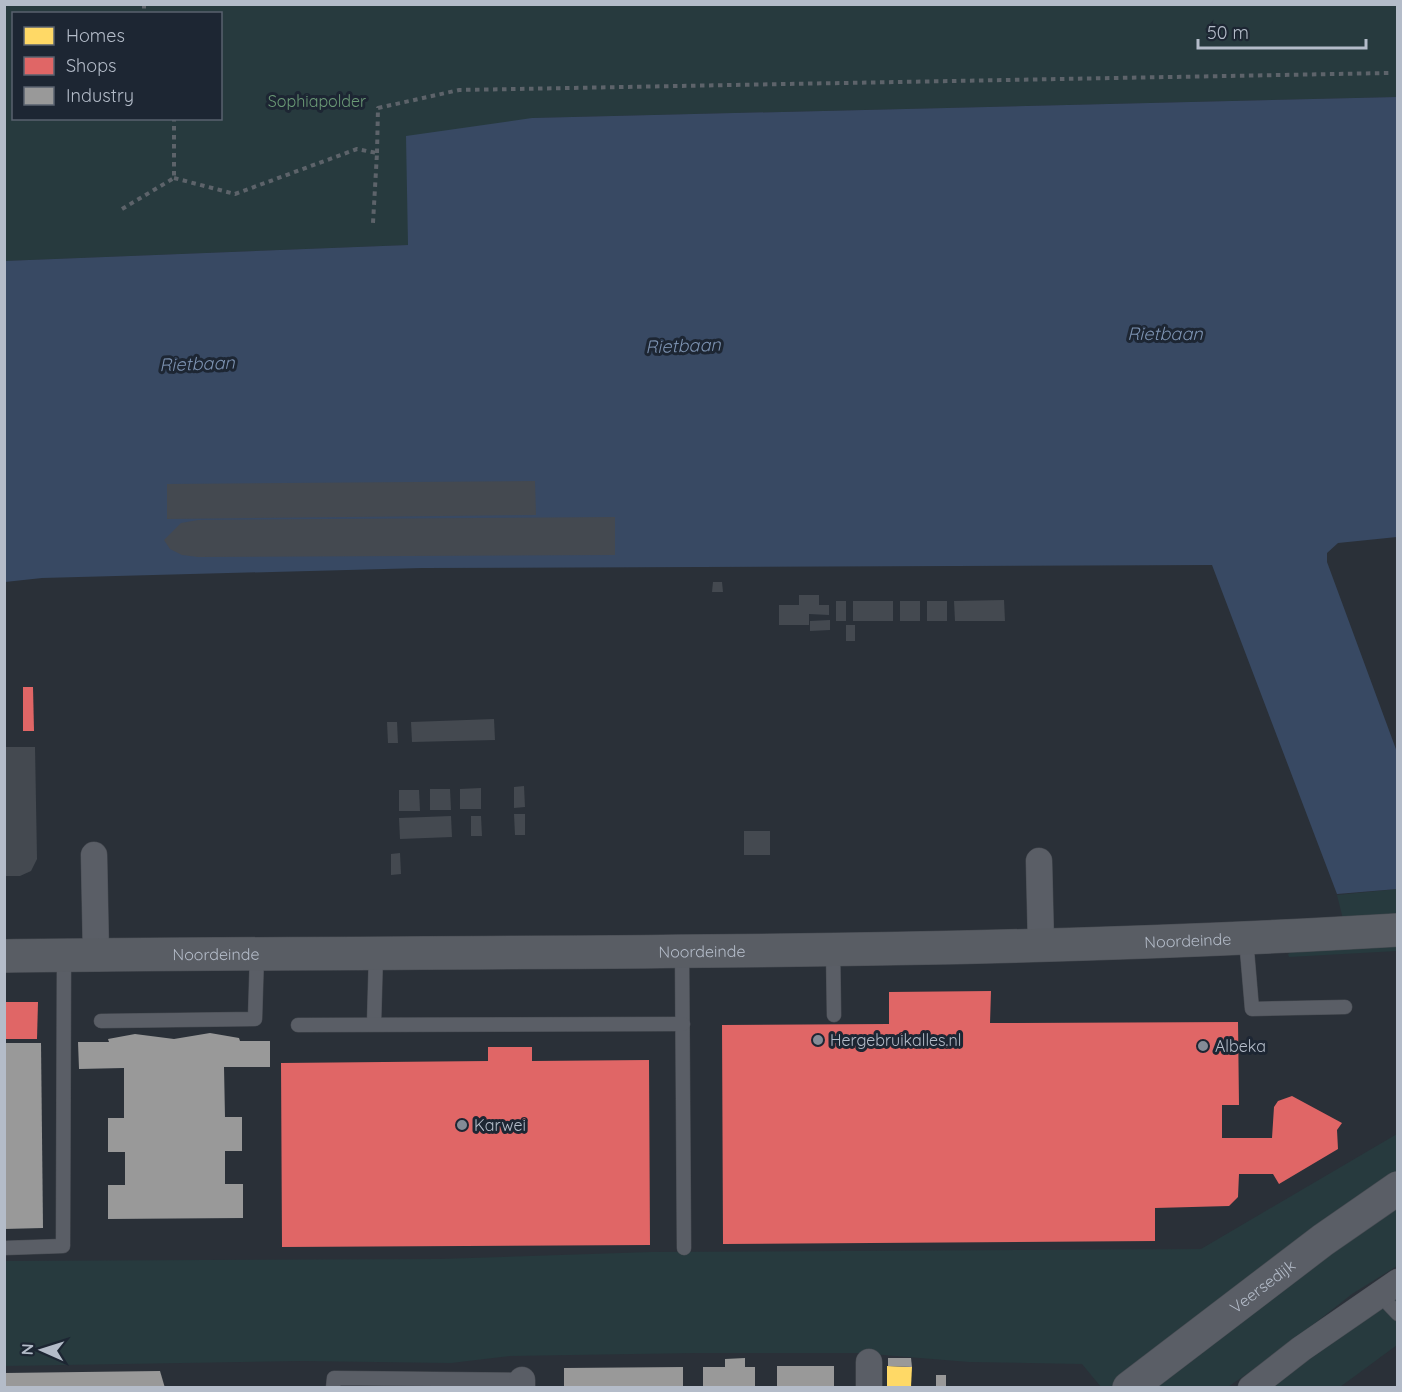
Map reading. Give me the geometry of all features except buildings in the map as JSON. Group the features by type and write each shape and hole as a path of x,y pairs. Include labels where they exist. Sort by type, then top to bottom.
{"main road":[{"name":"Noordeinde","path":"4,956 682,951 1041,945 1246,939 1398,930"}],"street":[{"path":"94,855 96,955"},
{"path":"1039,861 1041,945"},
{"name":"Veersedijk","path":"1129,1388 1323,1240 1398,1188"},
{"path":"1251,1388 1388,1288"},
{"path":"869,1362 869,1388"}],"lane":[{"path":"1246,939 1252,1009 1345,1007"},
{"path":"833,948 834,1015"},
{"path":"682,951 684,1248"},
{"path":"374,1024 376,953"},
{"path":"101,1021 255,1019 256,954"},
{"path":"4,1248 63,1246 64,955"},
{"path":"298,1025 683,1024"},
{"path":"1388,1288 1398,1314"},
{"path":"333,1388 333,1378 522,1384"}],"path":[{"path":"373,223 378,108 459,90 1389,73"},
{"path":"174,120 174,178"},
{"path":"122,209 174,178 235,194 357,149 377,153"}],"green space":[{"name":"Sophiapolder","path":"4,5 1397,5 1397,97 532,118 408,245 5,261"},
{"path":"1397,889 1397,916 1343,919 1337,895"},
{"path":"1397,942 1397,951 1289,957 1288,954 1295,950"},
{"path":"1397,1134 1397,1171 1327,1220 1112,1387 1101,1387 1082,1364 969,1362 859,1353 510,1356 451,1363 302,1361 5,1366 4,1261 440,1259 651,1252 1201,1249"},
{"path":"1397,1205 1397,1266 1352,1294 1286,1346 1228,1387 1155,1388 1299,1276"},
{"path":"1397,1292 1397,1345 1340,1387 1265,1388"}],"water":[{"name":"Rietbaan","path":"1397,97 1397,537 1338,543 1327,553 1327,562 1397,752 1397,889 1337,894 1212,565 422,568 42,578 5,582 4,261 408,245 406,136 532,118"}],"place":[{"name":"Hergebruikalles.nl","path":"818,1040"},
{"name":"Albeka","path":"1203,1046"},
{"name":"Karwei","path":"462,1125"}]}
